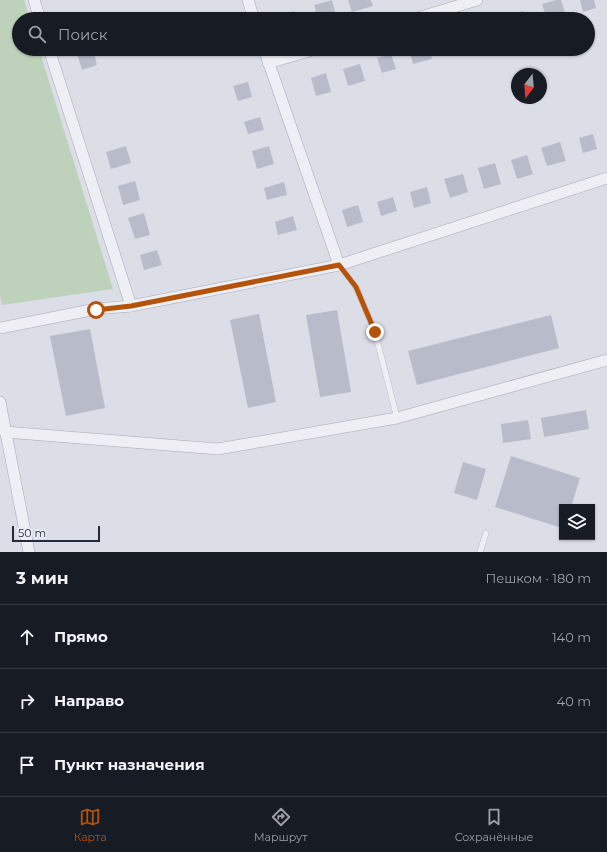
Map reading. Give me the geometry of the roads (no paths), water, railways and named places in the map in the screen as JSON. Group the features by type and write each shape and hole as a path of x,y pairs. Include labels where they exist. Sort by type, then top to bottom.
{"street":[{"path":"34,0 38,12"},
{"path":"248,0 252,12"},
{"path":"437,12 477,0"},
{"path":"51,56 131,306"},
{"path":"266,56 339,265"},
{"path":"268,64 294,56"},
{"path":"0,328 96,310 131,306 339,265 607,178"},
{"path":"5,432 218,449 398,418 607,360"},
{"path":"0,402 30,552"}],"lane":[{"path":"339,265 356,287 375,332 398,418"},
{"path":"480,552 486,533"}]}
